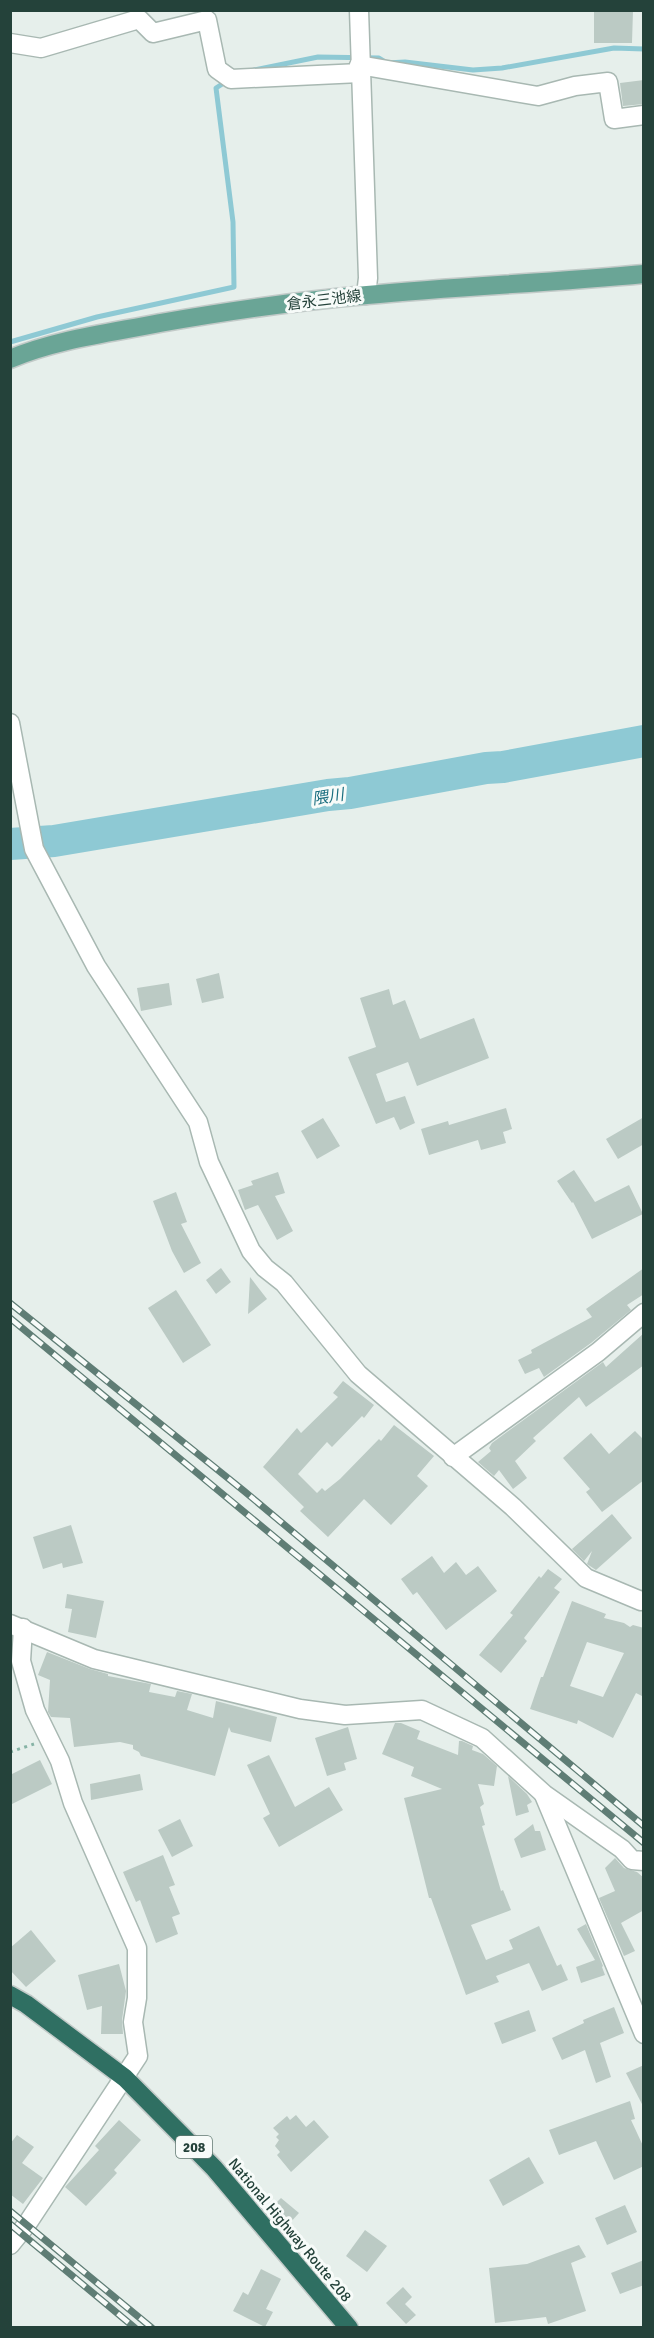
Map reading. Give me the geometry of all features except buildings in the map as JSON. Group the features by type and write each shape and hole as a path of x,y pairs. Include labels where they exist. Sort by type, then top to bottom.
{"highway":[{"name":"National Highway Route 208","path":"10,1995 26,2004 125,2078 214,2168 349,2328"}],"main road":[{"name":"倉永三池線","path":"10,359 33,350 75,339 180,320 366,295 644,273"}],"street":[{"path":"359,10 359,69 368,278 366,295"},
{"path":"10,43 40,48 139,19 153,33 207,20 217,69 231,80 359,69 538,96 575,86 608,82 614,119 644,115"},
{"path":"10,723 34,849 96,966 198,1122 209,1162 251,1251 265,1268 284,1283 358,1374 513,1508 586,1578 641,1601 644,1600"},
{"path":"453,1457 598,1352 644,1313"},
{"path":"11,2244 27,2224 138,2056 133,2022 137,1998 136,1948 73,1803 50,1738 35,1710 21,1661 17,1626 94,1659 300,1709 345,1715 422,1710 482,1738 544,1794 622,1849 632,1860 644,1861"},
{"path":"544,1794 644,2034"}],"path":[{"path":"10,1752 50,1738"}],"waterway":[{"path":"254,70 318,57 379,58 387,63 405,62 473,70 502,68 614,48 644,49"},
{"path":"10,342 97,317 234,287 233,222 216,88 227,81"},
{"name":"隈川","path":"10,844 54,841 350,793 644,741"}],"railway":[{"path":"10,1303 244,1491 644,1826"},
{"path":"10,1318 644,1843"},
{"path":"10,2211 152,2328"},
{"path":"10,2224 135,2328"}]}
